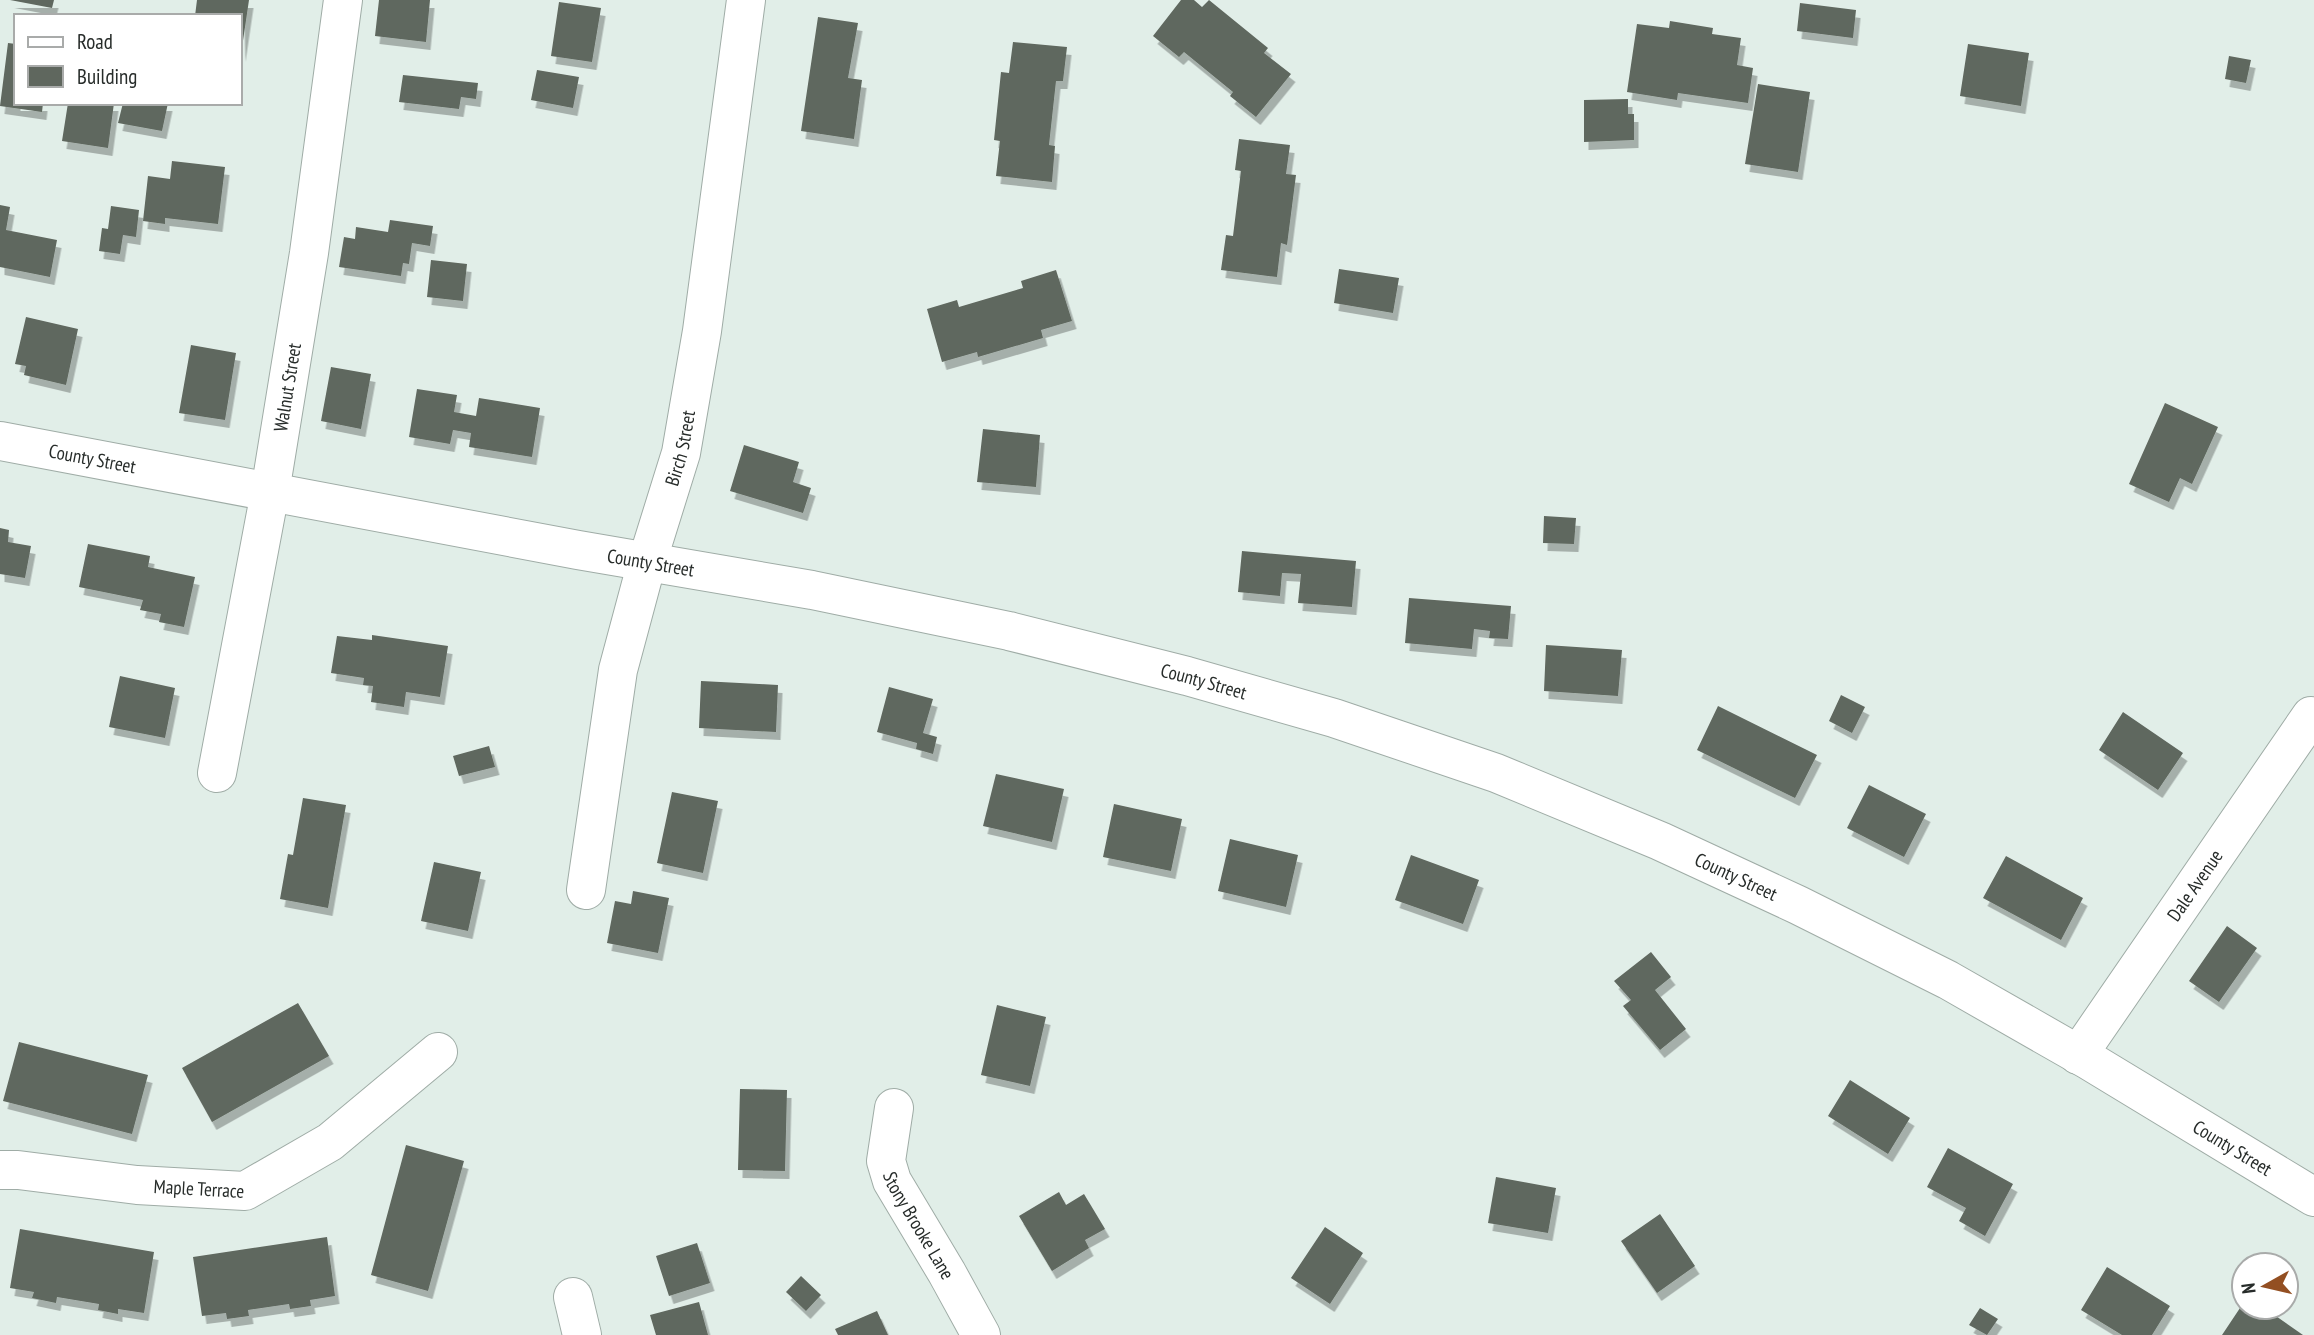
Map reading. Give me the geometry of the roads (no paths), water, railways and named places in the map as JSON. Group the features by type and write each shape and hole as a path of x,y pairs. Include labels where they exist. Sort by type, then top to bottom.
{"street":[{"name":"Walnut Street","path":"217,773 270,492 309,253 343,0"},
{"name":"Birch Street","path":"586,890 618,670 647,562 681,453 702,331 746,0"},
{"name":"County Street","path":"0,442 811,590 1024,634 1334,718 1496,773 1660,841 1798,905 1948,980 2314,1196"},
{"name":"Dale Avenue","path":"2078,1055 2311,716"},
{"name":"Maple Terrace","path":"0,1170 137,1185 245,1191 330,1142 438,1052"},
{"name":"Stony Brooke Lane","path":"894,1108 886,1161 891,1181 981,1335"},
{"path":"573,1297 582,1335"}]}
